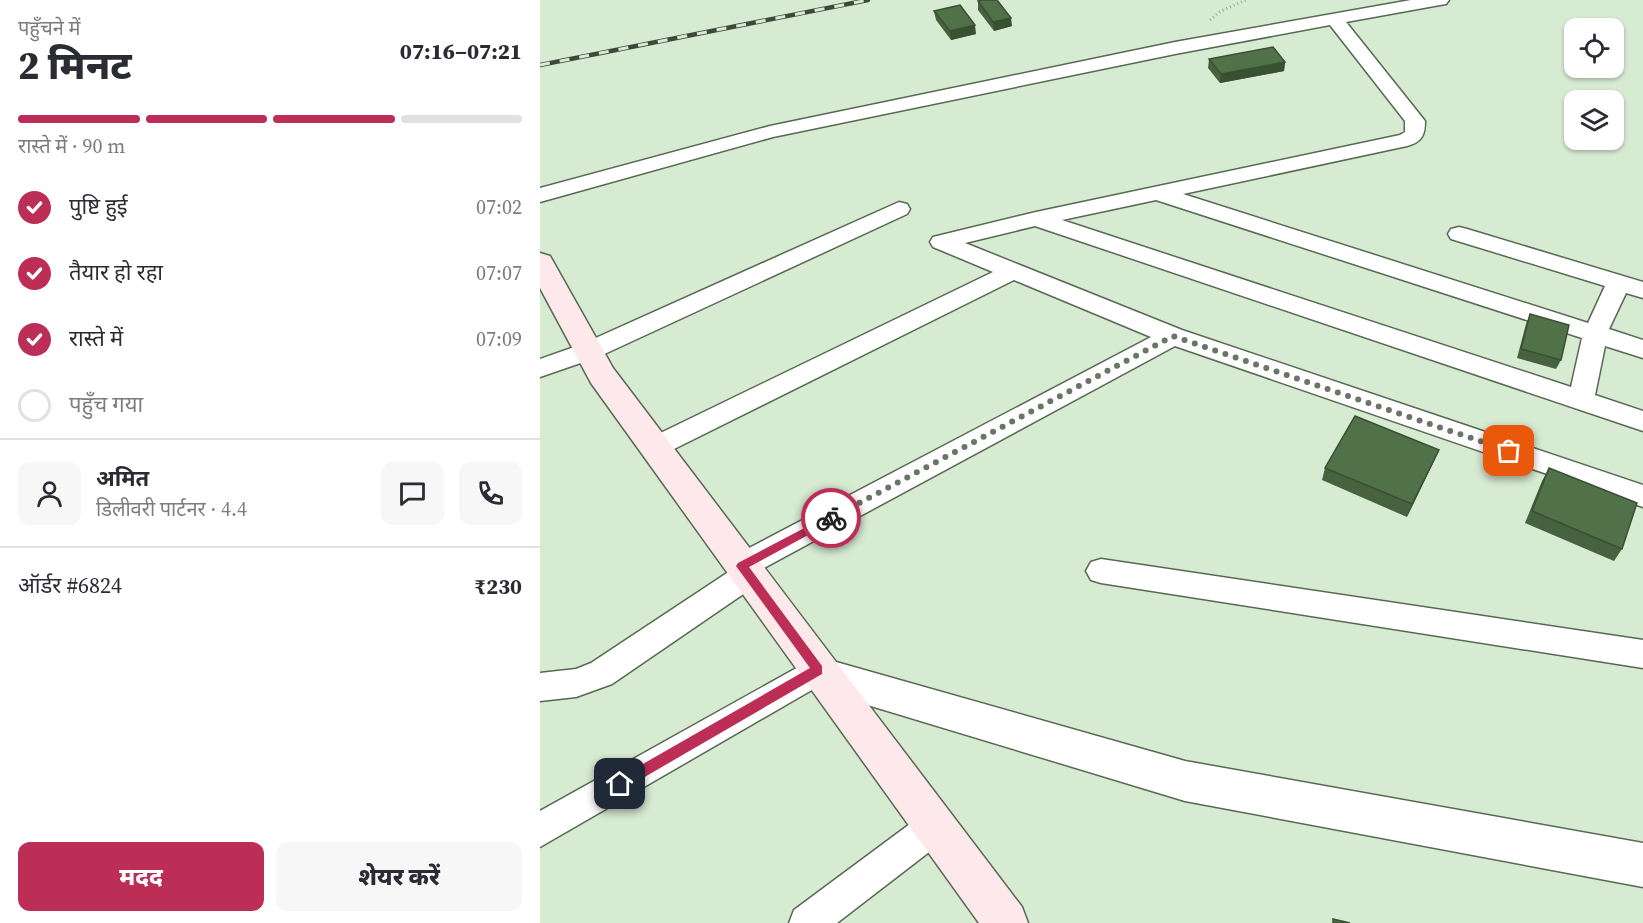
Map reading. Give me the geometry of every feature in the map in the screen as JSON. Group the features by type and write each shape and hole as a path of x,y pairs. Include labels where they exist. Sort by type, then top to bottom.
{"main road":[{"path":"541,266 602,375 1006,923"}],"street":[{"path":"540,195 770,132 1174,48 1440,0"},
{"path":"1334,18 1410,113 1415,121 1415,134 1392,145 1036,219 941,242 1173,336 1643,496"},
{"path":"1158,193 1643,349"},
{"path":"540,368 589,351 899,209"},
{"path":"1036,219 1643,422"},
{"path":"1459,234 1631,279 1643,290"},
{"path":"655,447 1014,271"},
{"path":"1581,401 1595,334 1631,279"},
{"path":"540,687 576,683 601,674 745,570 1173,336"},
{"path":"1101,571 1643,654"},
{"path":"540,830 820,672 1185,781 1643,865"},
{"path":"807,923 934,826"}],"building":[{"path":"997,0 1011,18 993,22 978,1"},
{"path":"960,5 975,25 950,31 934,11"},
{"path":"1273,47 1285,62 1221,74 1209,59"},
{"path":"1530,314 1569,325 1561,360 1521,349"},
{"path":"1355,416 1439,450 1412,504 1325,468"},
{"path":"1549,468 1637,503 1622,549 1532,511"},
{"path":"1333,919 1350,923 1333,923"}],"railway":[{"path":"540,65 868,0"}],"way so far":[{"path":"831,518 1173,336 1509,451"}],"route":[{"path":"620,784 818,670 742,566 831,518"}]}
